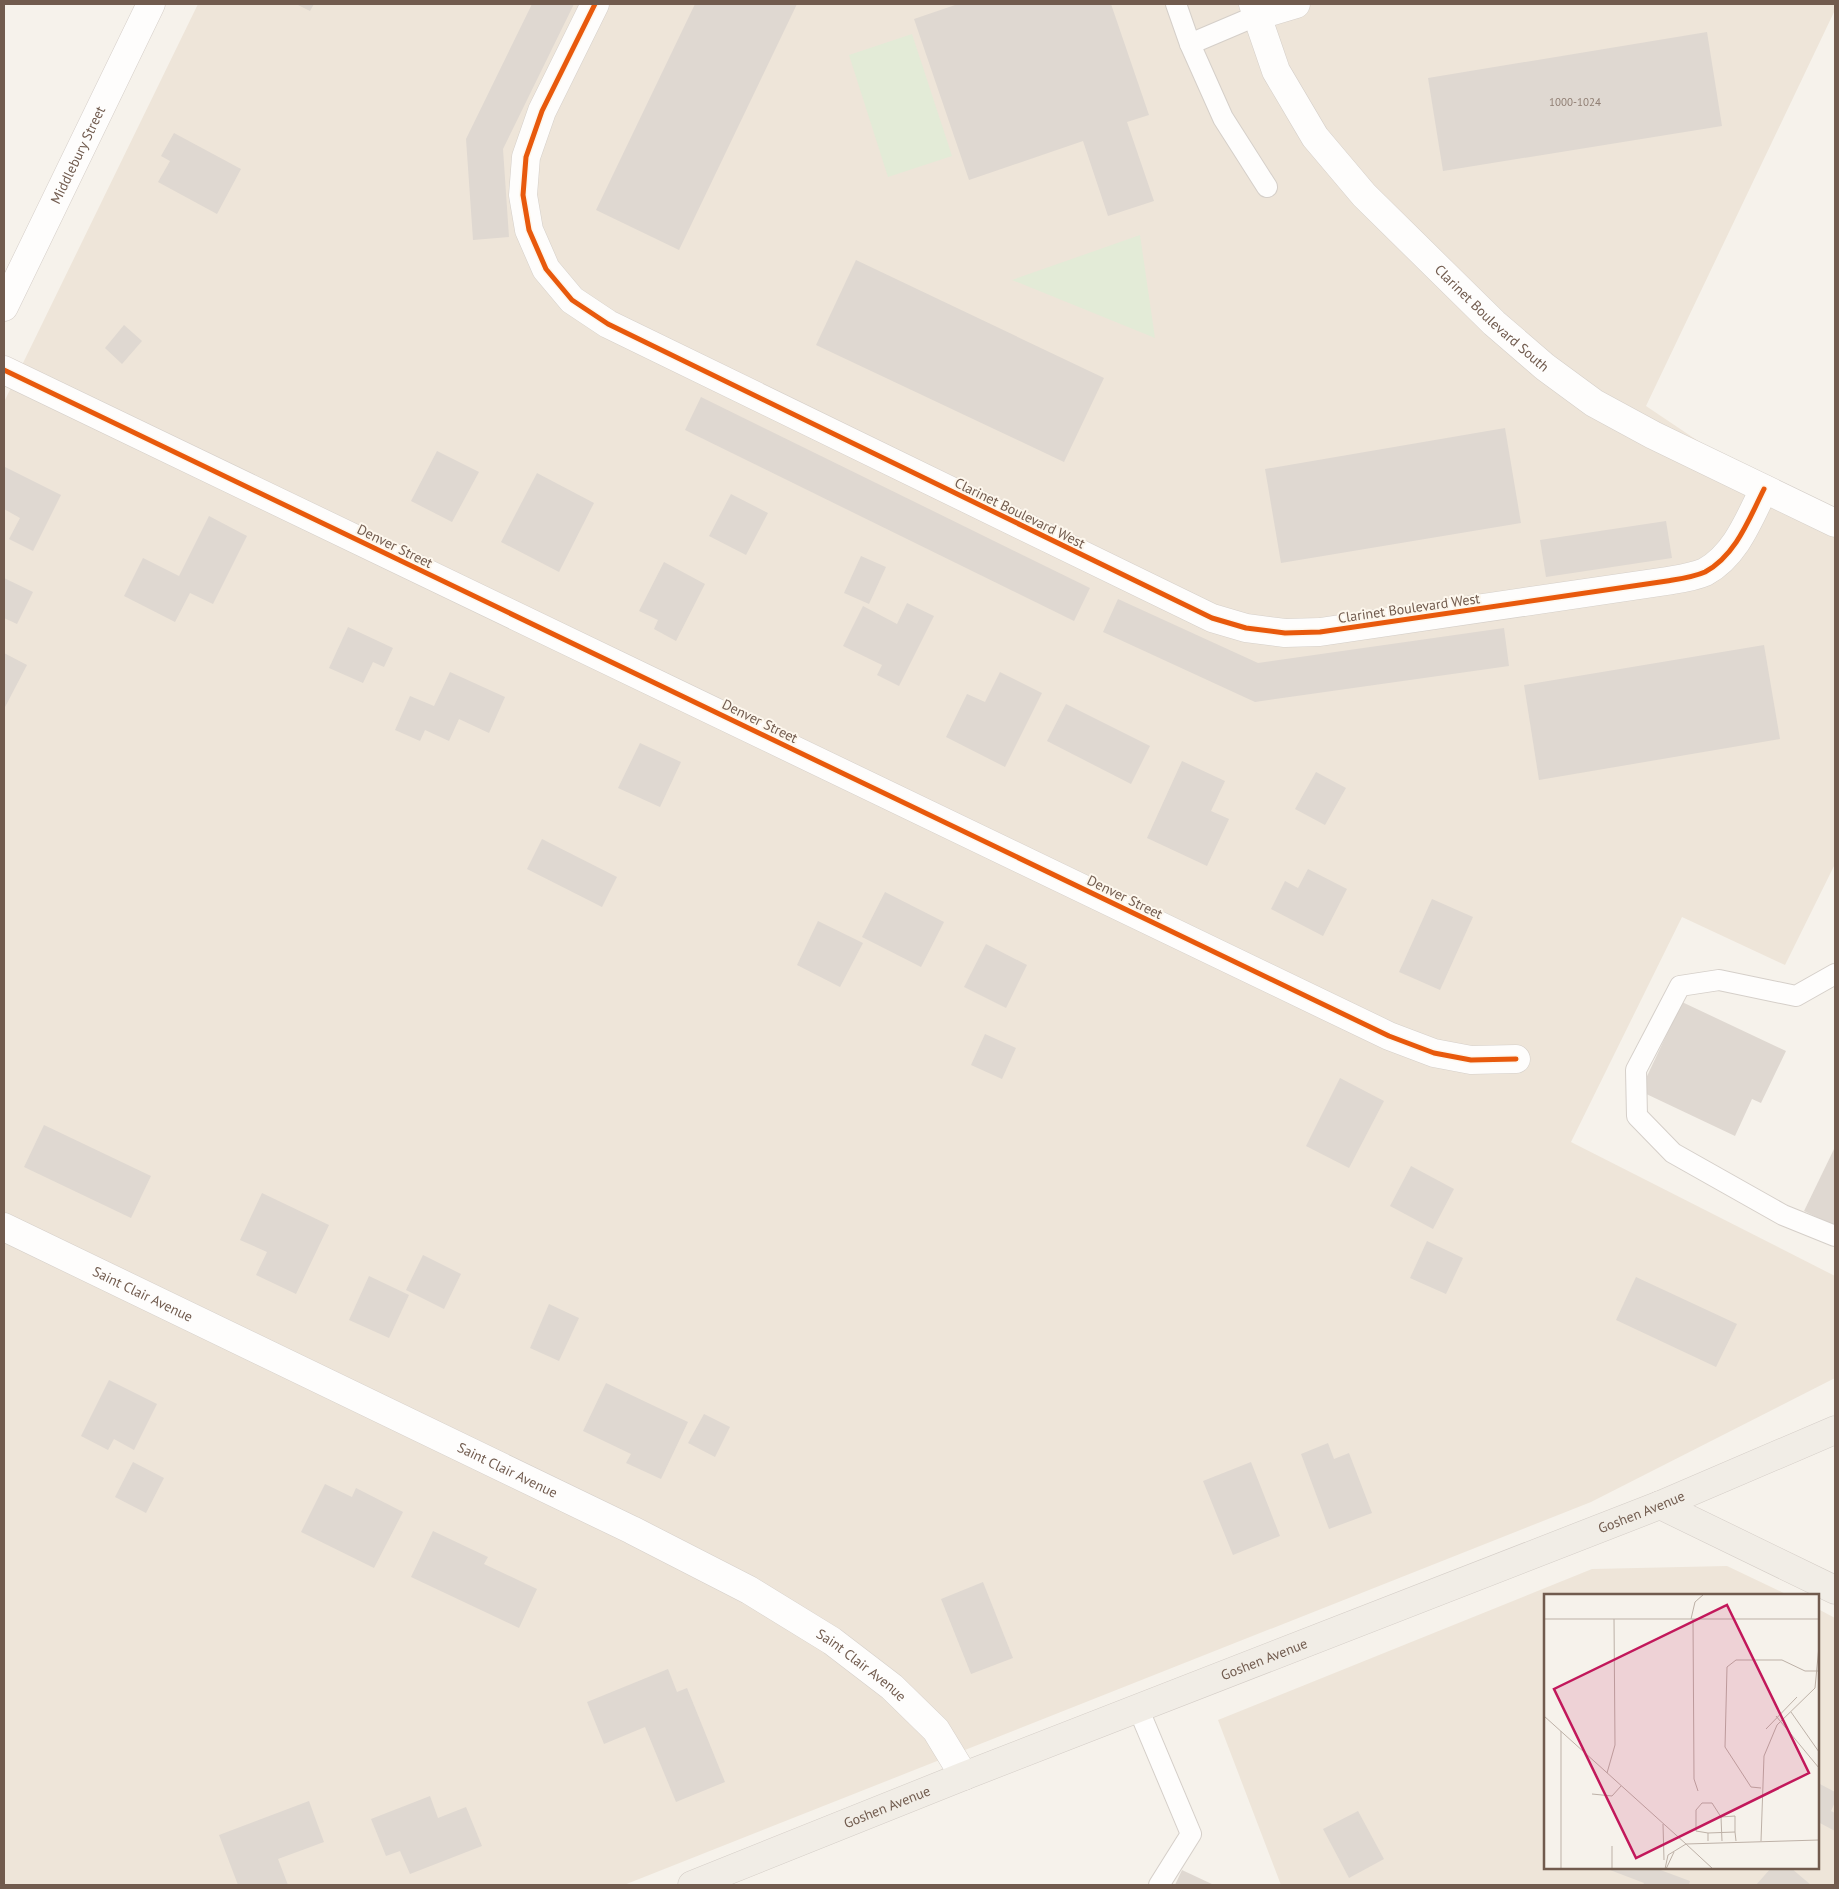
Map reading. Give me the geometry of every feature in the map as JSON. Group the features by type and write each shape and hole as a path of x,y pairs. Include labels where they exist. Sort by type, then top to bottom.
{"main road":[{"name":"Goshen Avenue","path":"692,1885 964,1776 1660,1505 1835,1430"},
{"path":"1660,1505 1835,1590"}],"street":[{"name":"Middlebury Street","path":"4,307 151,4"},
{"name":"Clarinet Boulevard West","path":"596,4 542,112 526,157 523,195 529,230 546,269 572,300 608,324 1212,618 1246,628 1284,633 1320,632 1668,581 1703,573 1722,560 1742,534 1764,489"},
{"path":"1255,10 1296,4"},
{"name":"Clarinet Boulevard South","path":"1255,10 1276,71 1315,137 1364,195 1494,323 1545,367 1594,403 1654,435 1835,523"},
{"name":"Denver Street","path":"4,370 1389,1036 1434,1053 1471,1060 1516,1059"},
{"name":"Saint Clair Avenue","path":"4,1228 614,1521 749,1590 832,1641 892,1687 936,1730 964,1776"}],"lane":[{"path":"1176,4 1190,44 1223,118 1267,187"},
{"path":"1190,44 1255,10"},
{"path":"1835,974 1796,996 1719,980 1680,986 1636,1070 1637,1116 1673,1153 1783,1216 1835,1236"},
{"path":"1138,1708 1191,1834 1159,1885"}],"shaded area":[{"path":"198,4 1835,4 1835,10 1646,406 1835,533 1835,864 1785,965 1682,917 1571,1142 1835,1276 1835,1378 1591,1502 624,1885 4,1885 4,402"},
{"path":"1727,1566 1786,1594 1544,1594 1544,1869 1819,1869 1819,1610 1835,1618 1835,1885 1281,1885 1218,1720 1592,1569"}],"green space":[{"path":"912,34 952,156 888,177 849,55"},
{"path":"1140,235 1155,338 1012,280"}],"building":[{"path":"296,4 314,4 310,11"},
{"path":"532,4 574,4 503,149 509,237 473,240 466,139"},
{"path":"695,4 797,4 679,250 596,210"},
{"path":"958,4 1111,4 1149,115 1127,122 1154,201 1108,216 1083,141 969,180 914,19"},
{"path":"1707,32 1722,126 1443,171 1428,78"},
{"path":"174,133 241,169 217,214 158,182 170,161 161,156"},
{"path":"856,260 1104,378 1064,462 816,345"},
{"path":"124,325 142,341 122,364 105,348"},
{"path":"701,397 1090,588 1074,621 685,430"},
{"path":"1505,428 1521,523 1281,563 1265,469"},
{"path":"437,451 479,472 452,522 411,501"},
{"path":"5,467 61,495 33,551 9,539 20,518 4,509"},
{"path":"537,473 594,503 559,572 501,542"},
{"path":"731,494 768,513 746,555 709,536"},
{"path":"209,516 247,536 213,604 190,593 175,622 124,596 143,558 179,576"},
{"path":"1666,521 1672,558 1546,577 1540,540"},
{"path":"861,556 886,567 869,604 844,593"},
{"path":"664,562 705,584 676,641 654,629 658,620 639,611"},
{"path":"4,578 33,592 17,624 4,618"},
{"path":"1118,599 1258,663 1504,628 1509,666 1255,702 1103,632"},
{"path":"907,603 934,616 899,686 877,675 882,665 843,646 863,606 897,624"},
{"path":"348,627 393,648 384,667 373,662 363,683 329,668"},
{"path":"1764,645 1780,739 1539,780 1524,685"},
{"path":"4,653 27,665 4,709"},
{"path":"450,672 505,697 489,733 459,719 449,741 425,730 420,741 395,730 410,696 434,706"},
{"path":"1000,672 1042,693 1005,767 946,737 967,694 985,702"},
{"path":"1066,704 1150,746 1131,784 1047,741"},
{"path":"640,743 681,762 660,807 618,788"},
{"path":"1182,761 1225,781 1211,811 1229,819 1207,866 1147,838"},
{"path":"1316,772 1346,788 1325,825 1295,809"},
{"path":"542,839 617,877 602,907 527,869"},
{"path":"1308,869 1347,889 1323,936 1271,909 1285,881 1298,888"},
{"path":"885,892 944,922 921,967 862,937"},
{"path":"1432,899 1473,917 1440,990 1399,972"},
{"path":"818,921 863,943 840,987 797,965"},
{"path":"986,944 1027,965 1006,1008 964,987"},
{"path":"1682,1002 1786,1051 1761,1103 1752,1099 1735,1136 1640,1091"},
{"path":"985,1034 1016,1048 1002,1079 971,1065"},
{"path":"1340,1078 1384,1101 1349,1168 1306,1146"},
{"path":"44,1125 151,1176 131,1218 24,1167"},
{"path":"1835,1147 1835,1226 1804,1211"},
{"path":"1411,1166 1454,1189 1433,1229 1390,1206"},
{"path":"262,1193 329,1225 296,1294 256,1275 267,1252 240,1240"},
{"path":"1427,1241 1463,1258 1446,1294 1410,1278"},
{"path":"423,1255 461,1274 444,1309 406,1290"},
{"path":"369,1276 409,1295 389,1338 349,1320"},
{"path":"1636,1277 1737,1324 1716,1367 1616,1320"},
{"path":"549,1304 579,1318 559,1361 530,1348"},
{"path":"109,1380 157,1404 134,1450 114,1439 108,1450 81,1436"},
{"path":"606,1383 688,1422 661,1479 626,1463 631,1454 583,1431"},
{"path":"704,1414 730,1427 715,1457 688,1443"},
{"path":"1328,1443 1334,1459 1349,1453 1372,1513 1329,1529 1301,1454"},
{"path":"133,1462 164,1478 146,1513 115,1497"},
{"path":"1251,1462 1280,1536 1233,1555 1203,1481"},
{"path":"325,1484 352,1497 356,1488 403,1512 374,1568 301,1532"},
{"path":"433,1531 488,1557 484,1564 537,1589 519,1628 411,1577"},
{"path":"983,1582 1013,1658 971,1674 941,1599"},
{"path":"668,1669 677,1692 687,1688 725,1782 676,1802 645,1727 604,1744 587,1702"},
{"path":"1819,1784 1835,1792 1835,1802 1831,1811 1835,1813 1835,1831 1819,1823"},
{"path":"430,1796 438,1818 466,1807 482,1846 410,1874 400,1851 386,1856 371,1819"},
{"path":"309,1801 324,1842 278,1859 288,1885 238,1885 219,1835"},
{"path":"1358,1811 1384,1859 1349,1878 1323,1829"},
{"path":"1658,1869 1690,1881 1689,1885 1643,1885 1644,1883 1610,1870"},
{"path":"1770,1869 1792,1869 1811,1885 1756,1885"},
{"path":"1182,1870 1214,1885 1175,1885"}],"cycle path":[{"path":"595,4 542,111 526,157 523,195 529,230 546,269 572,300 608,324 1212,618 1246,628 1285,633 1320,632 1691,577 1705,572 1725,556 1747,524 1764,489"},
{"path":"4,370 1389,1036 1434,1053 1471,1060 1516,1059"}]}
